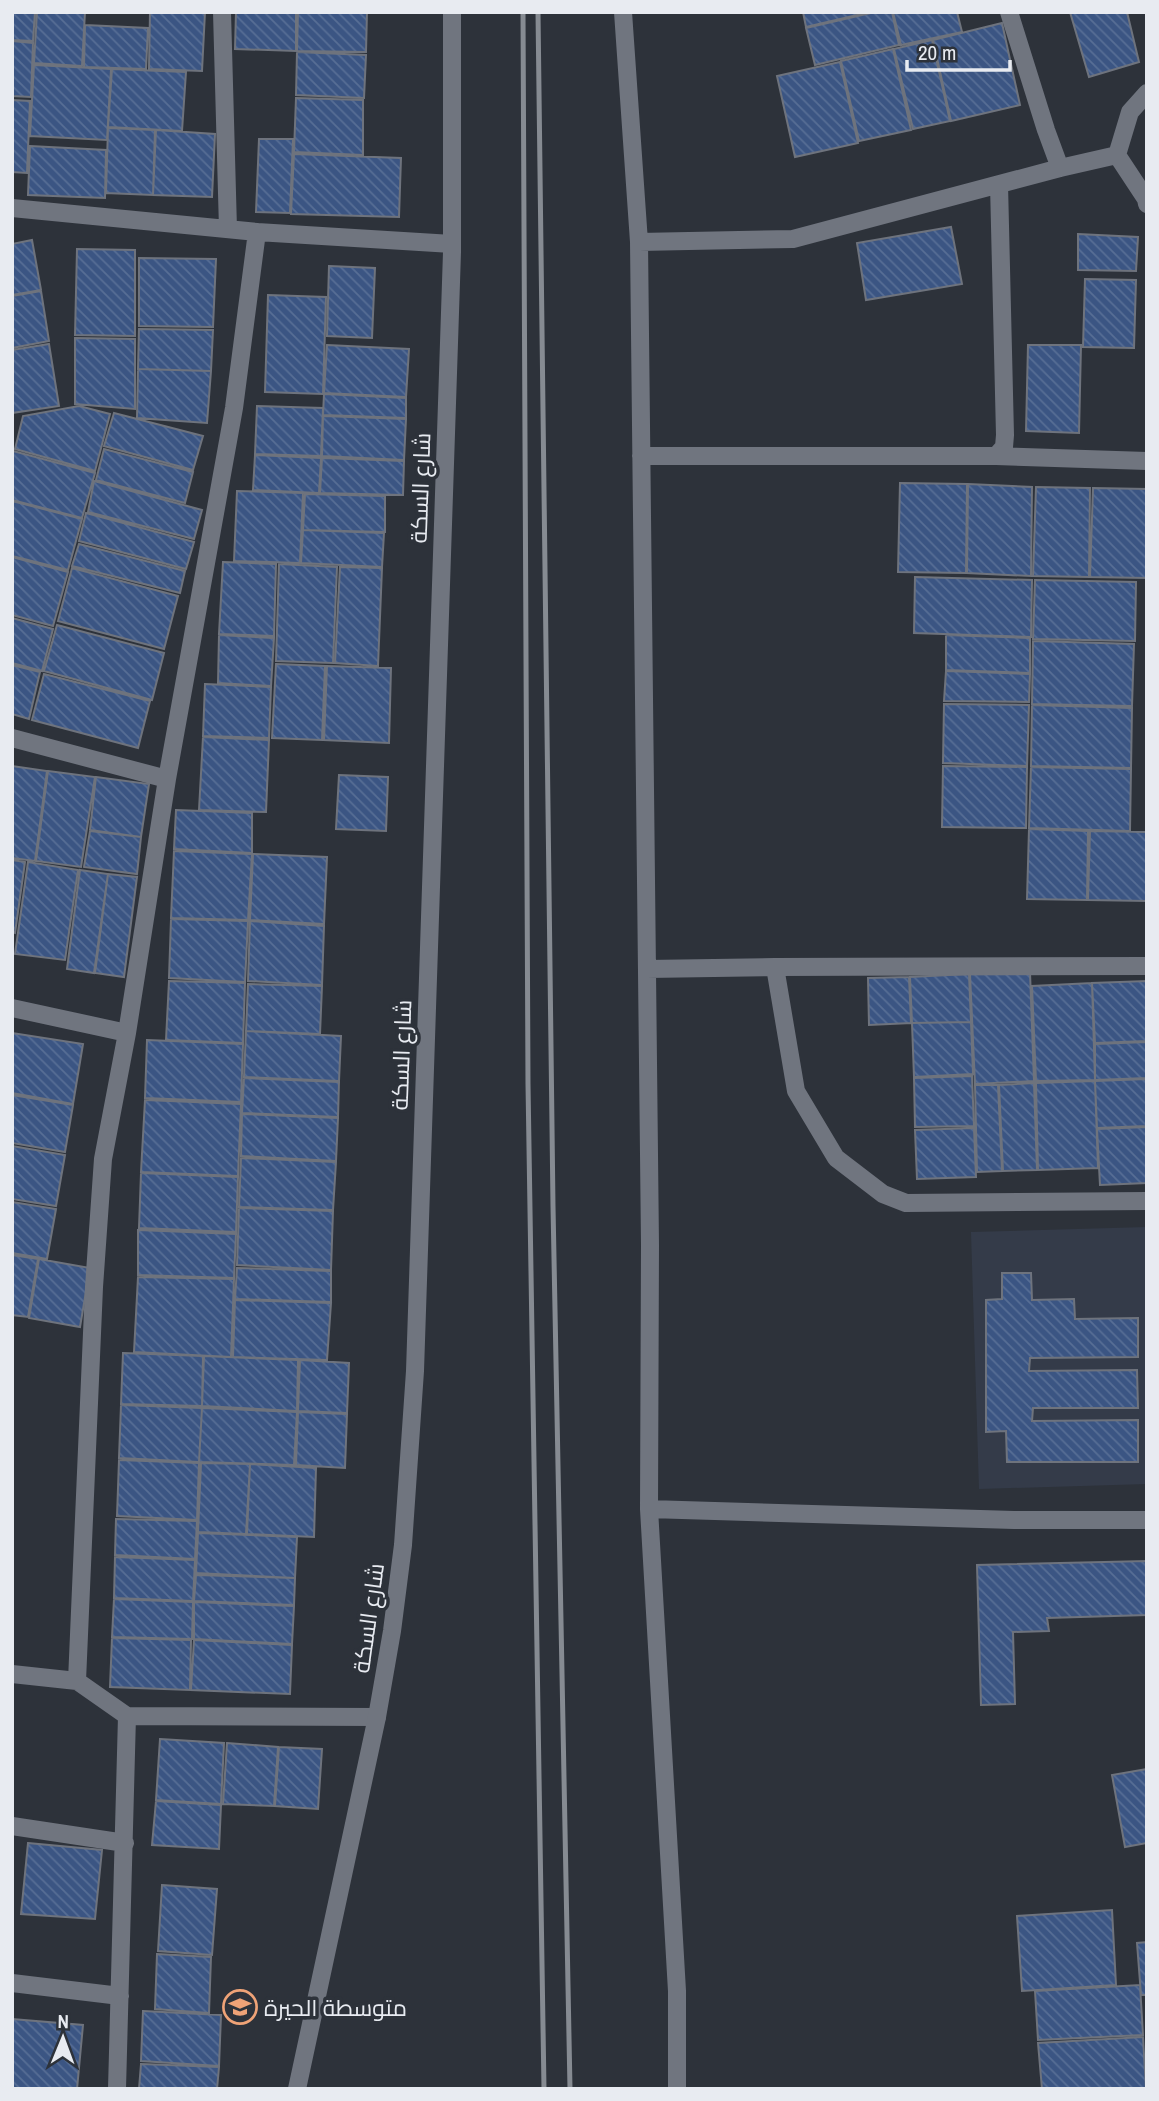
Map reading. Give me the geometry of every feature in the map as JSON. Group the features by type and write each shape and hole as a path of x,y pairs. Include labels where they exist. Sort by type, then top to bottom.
{"street":[{"path":"222,12 228,229"},
{"name":"شارع السكة","path":"297,2089 377,1717 403,1545 415,1371 452,244 452,12"},
{"path":"622,12 639,242 647,969 649,1508 677,1991 677,2089"},
{"path":"1009,12 1060,168"},
{"path":"1117,155 1130,112 1147,93"},
{"path":"639,242 793,239 1117,155"},
{"path":"1117,155 1147,204"},
{"path":"996,456 1004,447 1005,435 999,184"},
{"path":"12,208 257,232 452,244"},
{"path":"77,1681 94,1287 103,1159 127,1033 167,779 234,408 257,232"},
{"path":"642,456 996,456 1147,461"},
{"path":"12,738 167,779"},
{"path":"647,969 1147,966"},
{"path":"775,967 796,1091 835,1158 883,1194 906,1203 1147,1201"},
{"path":"12,1008 127,1033"},
{"path":"649,1508 1014,1520 1147,1520"},
{"path":"12,1674 77,1681 127,1716 377,1717"},
{"path":"117,2089 127,1716"},
{"path":"12,1826 125,1843"},
{"path":"12,1983 120,1996"}],"shaded area":[{"path":"1147,1227 1147,1484 979,1489 971,1232"}],"building":[{"path":"12,12 35,12 33,41 12,40"},
{"path":"37,12 85,12 82,66 34,63"},
{"path":"150,12 205,12 202,71 149,69"},
{"path":"236,12 296,12 296,51 235,49"},
{"path":"298,12 367,12 366,52 297,51"},
{"path":"803,12 870,12 806,27"},
{"path":"875,12 892,12 899,45 815,65 806,28"},
{"path":"893,12 957,12 962,32 901,45"},
{"path":"1070,12 1127,12 1139,62 1089,77"},
{"path":"1002,23 1020,105 951,121 933,40"},
{"path":"85,25 148,28 146,69 84,67"},
{"path":"932,40 950,121 913,129 894,49"},
{"path":"12,41 33,43 31,97 12,96"},
{"path":"893,49 911,130 859,141 841,61"},
{"path":"297,52 366,55 364,98 296,95"},
{"path":"840,62 858,143 795,157 777,76"},
{"path":"34,65 111,69 107,140 30,136"},
{"path":"112,69 186,72 182,131 108,127"},
{"path":"296,98 363,100 363,155 294,152"},
{"path":"12,100 30,101 27,173 12,172"},
{"path":"108,128 155,130 153,195 106,193"},
{"path":"156,130 215,134 212,197 153,195"},
{"path":"259,139 293,139 290,213 256,212"},
{"path":"30,146 106,150 105,198 28,195"},
{"path":"294,154 401,158 399,217 291,214"},
{"path":"951,227 962,284 866,300 857,243"},
{"path":"1078,234 1138,237 1136,271 1078,270"},
{"path":"32,240 41,290 12,295 12,244"},
{"path":"77,249 135,250 135,336 75,335"},
{"path":"139,258 216,259 213,327 139,326"},
{"path":"329,266 375,268 372,338 327,336"},
{"path":"1085,279 1136,280 1134,348 1083,347"},
{"path":"41,291 49,341 12,348 12,296"},
{"path":"268,295 326,297 323,394 265,392"},
{"path":"139,329 213,330 211,371 138,369"},
{"path":"75,338 135,339 135,409 75,404"},
{"path":"49,344 59,406 12,413 12,350"},
{"path":"327,345 409,349 406,397 324,393"},
{"path":"1028,345 1081,345 1079,433 1026,431"},
{"path":"138,369 211,371 207,423 137,418"},
{"path":"324,394 406,398 406,418 323,415"},
{"path":"79,406 110,414 95,471 15,449 23,416"},
{"path":"257,406 323,408 321,456 255,454"},
{"path":"114,413 203,436 193,470 104,446"},
{"path":"323,416 406,419 404,460 322,456"},
{"path":"104,449 193,472 185,503 96,480"},
{"path":"13,451 95,473 82,518 12,500"},
{"path":"255,455 321,458 319,493 253,490"},
{"path":"322,458 404,461 403,495 320,493"},
{"path":"94,481 202,510 194,539 88,512"},
{"path":"900,483 967,484 966,573 898,572"},
{"path":"968,484 1032,487 1031,576 967,573"},
{"path":"1036,487 1090,488 1089,577 1033,576"},
{"path":"1093,488 1147,489 1147,578 1090,577"},
{"path":"237,491 303,493 300,563 234,561"},
{"path":"305,494 385,496 385,532 303,530"},
{"path":"12,501 82,519 68,570 12,556"},
{"path":"86,513 194,542 186,569 79,541"},
{"path":"303,530 384,533 382,567 301,563"},
{"path":"79,544 185,571 180,593 72,566"},
{"path":"12,557 68,572 53,626 12,615"},
{"path":"223,562 276,564 274,636 219,634"},
{"path":"279,564 337,567 333,663 276,661"},
{"path":"340,567 382,568 378,666 335,663"},
{"path":"72,568 178,596 164,649 58,621"},
{"path":"915,577 1032,580 1031,637 914,633"},
{"path":"1035,580 1136,582 1135,641 1033,639"},
{"path":"12,618 53,629 42,671 12,663"},
{"path":"57,625 164,653 152,700 44,671"},
{"path":"219,635 274,638 271,686 218,683"},
{"path":"946,635 1030,638 1030,673 946,670"},
{"path":"1033,641 1134,644 1132,706 1032,704"},
{"path":"276,664 325,666 322,740 272,738"},
{"path":"12,665 40,672 29,719 12,714"},
{"path":"327,666 391,668 389,743 324,740"},
{"path":"946,671 1030,674 1029,702 944,701"},
{"path":"44,674 150,701 138,748 32,720"},
{"path":"205,684 271,687 269,738 203,736"},
{"path":"944,704 1029,705 1027,766 943,763"},
{"path":"1032,705 1132,708 1131,768 1031,766"},
{"path":"203,737 269,740 266,812 199,810"},
{"path":"12,766 47,771 35,861 12,858"},
{"path":"943,766 1027,767 1026,828 942,827"},
{"path":"1031,767 1131,769 1130,831 1029,828"},
{"path":"48,771 95,777 81,867 36,861"},
{"path":"339,775 388,777 386,831 336,829"},
{"path":"96,777 149,784 141,837 90,830"},
{"path":"176,810 252,813 252,853 174,849"},
{"path":"1029,829 1088,831 1087,900 1027,899"},
{"path":"90,831 141,837 137,874 84,867"},
{"path":"1090,831 1147,832 1147,901 1088,900"},
{"path":"174,851 252,854 248,920 171,918"},
{"path":"253,854 327,857 324,924 250,920"},
{"path":"12,860 25,862 15,933 12,932"},
{"path":"28,862 78,870 65,960 15,954"},
{"path":"80,870 108,874 94,973 67,969"},
{"path":"108,874 137,877 124,977 95,973"},
{"path":"171,919 248,921 245,982 169,978"},
{"path":"250,921 324,926 322,985 248,981"},
{"path":"1030,972 1034,1081 975,1084 970,974"},
{"path":"969,974 971,1022 912,1023 910,977"},
{"path":"909,977 911,1023 869,1025 868,978"},
{"path":"169,981 245,983 243,1043 166,1040"},
{"path":"1147,981 1147,1041 1095,1043 1092,983"},
{"path":"1092,983 1095,1080 1036,1081 1032,986"},
{"path":"248,984 322,986 320,1034 246,1031"},
{"path":"971,1022 973,1074 914,1077 912,1023"},
{"path":"246,1031 341,1036 339,1081 244,1077"},
{"path":"12,1033 83,1044 73,1104 12,1093"},
{"path":"147,1040 243,1044 241,1102 145,1098"},
{"path":"1147,1042 1147,1078 1095,1080 1095,1044"},
{"path":"972,1076 974,1126 915,1127 914,1078"},
{"path":"244,1078 339,1082 338,1117 242,1113"},
{"path":"1147,1079 1147,1126 1097,1128 1095,1081"},
{"path":"1095,1081 1098,1168 1038,1170 1036,1083"},
{"path":"1034,1083 1037,1170 1003,1171 999,1085"},
{"path":"975,1085 998,1085 1002,1171 977,1172"},
{"path":"12,1095 73,1105 65,1152 12,1143"},
{"path":"145,1100 241,1104 238,1176 141,1172"},
{"path":"242,1114 338,1118 336,1161 241,1156"},
{"path":"1147,1127 1147,1183 1100,1185 1097,1129"},
{"path":"974,1128 976,1177 917,1179 915,1130"},
{"path":"12,1146 65,1155 56,1206 12,1199"},
{"path":"241,1158 336,1162 333,1210 239,1207"},
{"path":"141,1173 238,1177 236,1232 139,1228"},
{"path":"12,1202 56,1209 47,1259 12,1253"},
{"path":"239,1208 333,1211 331,1270 237,1265"},
{"path":"138,1230 236,1234 234,1278 138,1275"},
{"path":"12,1255 38,1259 28,1317 12,1315"},
{"path":"39,1259 90,1268 80,1327 29,1318"},
{"path":"237,1268 331,1271 331,1302 235,1299"},
{"path":"1002,1273 1031,1273 1032,1300 1074,1299 1075,1319 1138,1318 1138,1357 1030,1358 1029,1371 1137,1370 1138,1408 1033,1408 1032,1421 1138,1420 1138,1462 1007,1462 1006,1431 986,1432 986,1300 1002,1299"},
{"path":"138,1277 234,1279 231,1357 134,1352"},
{"path":"235,1300 331,1303 327,1360 233,1357"},
{"path":"123,1353 203,1356 202,1406 121,1404"},
{"path":"204,1356 298,1360 297,1411 202,1406"},
{"path":"300,1360 349,1363 347,1413 298,1411"},
{"path":"121,1405 202,1408 199,1462 119,1458"},
{"path":"202,1408 297,1412 294,1465 199,1462"},
{"path":"298,1412 347,1414 345,1468 296,1465"},
{"path":"119,1460 199,1463 197,1520 117,1516"},
{"path":"201,1463 250,1464 246,1534 198,1532"},
{"path":"250,1464 316,1468 314,1537 247,1534"},
{"path":"116,1519 197,1521 195,1559 115,1555"},
{"path":"198,1533 297,1537 295,1578 196,1573"},
{"path":"115,1557 195,1560 193,1601 114,1598"},
{"path":"1147,1561 1147,1615 1047,1618 1049,1631 1013,1632 1015,1704 981,1705 977,1565"},
{"path":"196,1575 295,1578 294,1605 194,1601"},
{"path":"114,1599 193,1602 192,1639 112,1637"},
{"path":"194,1602 294,1606 292,1644 194,1639"},
{"path":"112,1638 191,1640 190,1690 110,1687"},
{"path":"194,1640 292,1645 290,1694 191,1690"},
{"path":"160,1739 224,1743 221,1804 156,1800"},
{"path":"227,1743 278,1747 274,1806 223,1804"},
{"path":"279,1747 322,1749 318,1809 275,1806"},
{"path":"1147,1769 1147,1843 1125,1847 1112,1775"},
{"path":"156,1801 221,1805 219,1849 152,1845"},
{"path":"28,1843 102,1850 95,1919 21,1914"},
{"path":"162,1885 217,1889 212,1955 158,1951"},
{"path":"1112,1910 1116,1985 1022,1991 1017,1916"},
{"path":"1147,1942 1147,1995 1141,1995 1137,1943"},
{"path":"157,1954 211,1957 209,2013 155,2009"},
{"path":"1140,1985 1143,2035 1038,2040 1035,1991"},
{"path":"143,2011 221,2015 219,2066 141,2061"},
{"path":"12,2019 83,2025 77,2089 12,2089"},
{"path":"1143,2037 1146,2089 1042,2089 1038,2043"},
{"path":"141,2064 219,2067 217,2089 139,2089"}],"railway":[{"path":"523,12 528,1084 544,2089"},
{"path":"538,12 553,1206 570,2089"}],"place":[{"name":"متوسطة الحيرة","path":"240,2007"}]}
